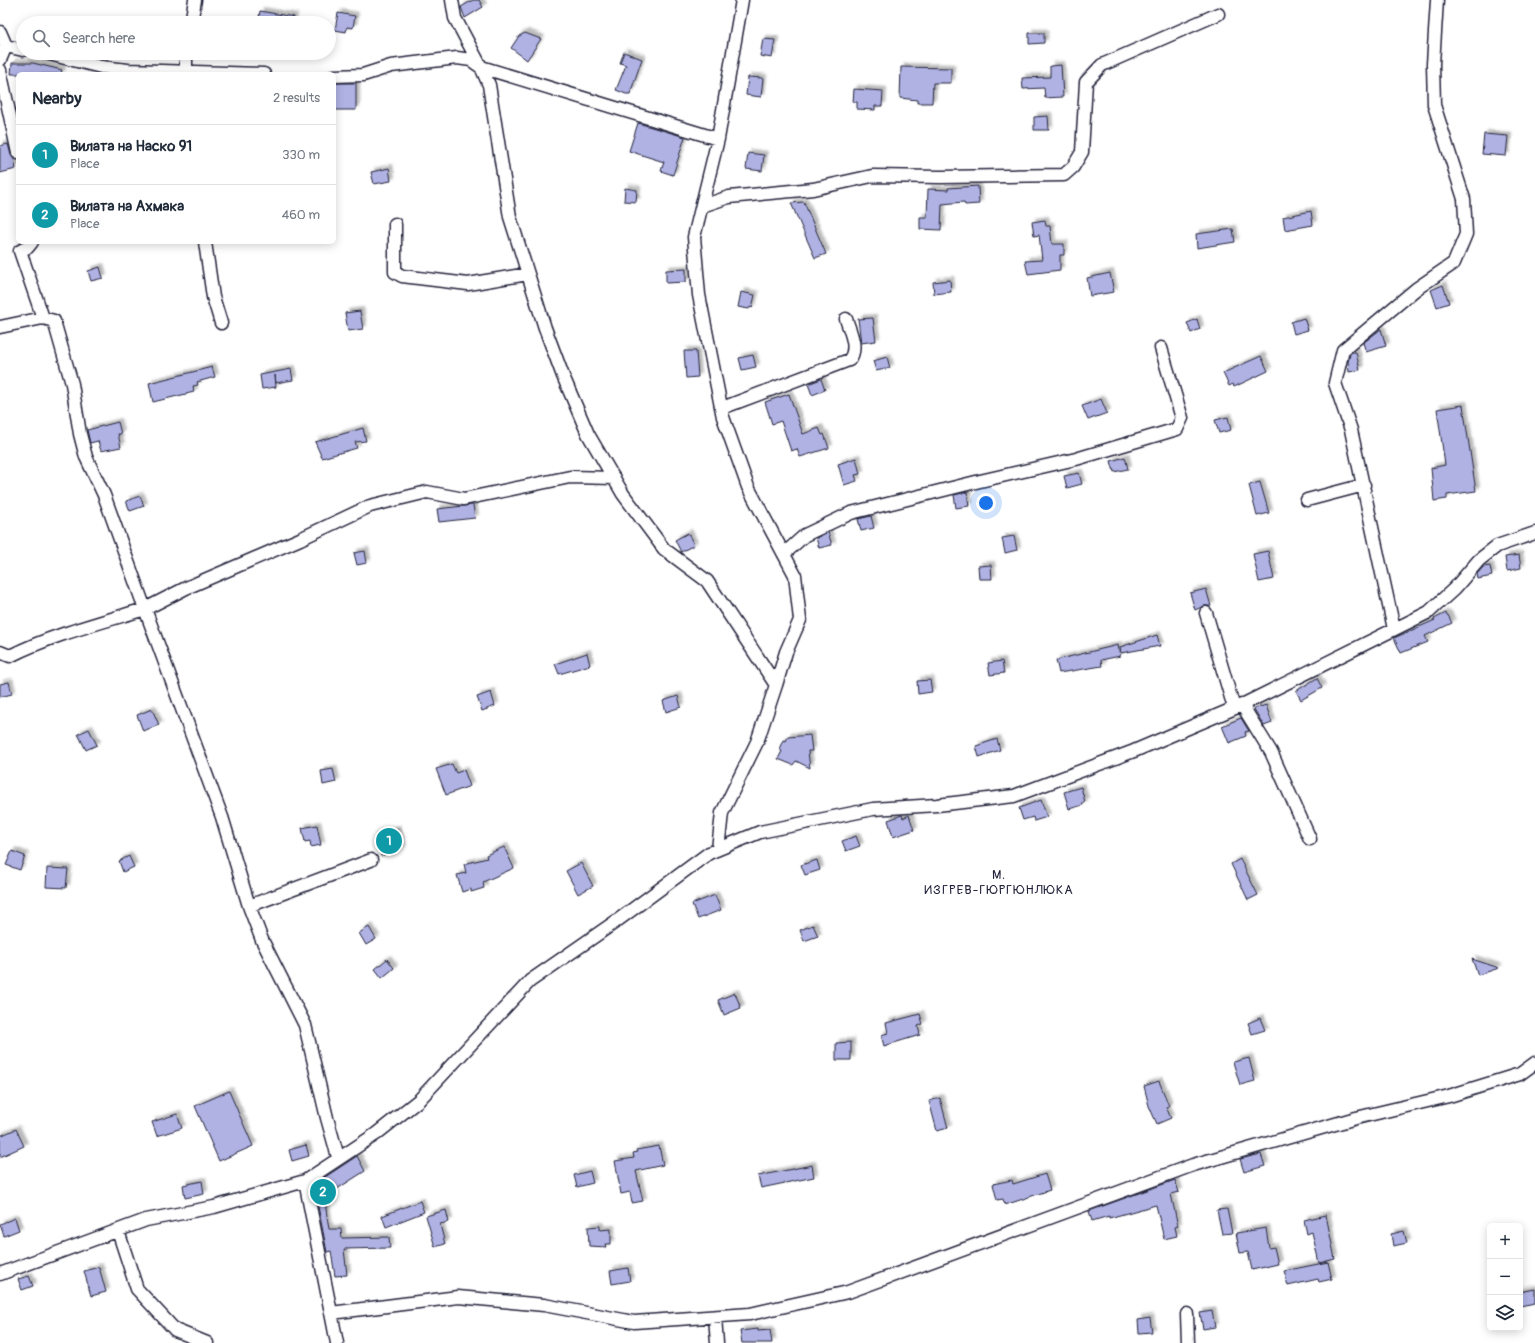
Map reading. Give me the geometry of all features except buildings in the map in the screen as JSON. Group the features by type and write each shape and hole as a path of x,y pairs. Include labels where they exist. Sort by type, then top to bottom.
{"street":[{"path":"192,16 195,0"},
{"path":"452,0 455,18 490,85 510,217 545,328 563,376 588,434 623,494 664,549 707,581 776,685"},
{"path":"718,849 722,813 758,742 786,652 800,620 795,575 748,487 723,417 699,288 694,237 718,139 742,0"},
{"path":"1394,629 1352,430 1335,383 1343,350 1416,289 1454,264 1466,234 1464,199 1434,105 1433,64 1437,0"},
{"path":"702,206 729,197 813,189 872,176 941,178 1064,175 1073,167 1082,152 1086,82 1102,65 1218,14"},
{"path":"0,32 6,46 0,60"},
{"path":"6,46 16,48"},
{"path":"336,76 363,75 392,66 457,58 471,60 481,67 718,139"},
{"path":"73,60 101,67 170,72"},
{"path":"188,60 191,72"},
{"path":"0,70 16,144"},
{"path":"395,224 395,272 402,276 468,284 528,274"},
{"path":"30,244 20,251 42,318"},
{"path":"205,244 213,297 221,323"},
{"path":"0,326 42,318 54,321 72,384 80,434 86,457 106,502 222,817 249,906 262,940 305,1025 327,1118 338,1157"},
{"path":"722,408 849,360 852,357 854,347 846,319"},
{"path":"784,554 804,536 851,513 1076,459 1177,429 1182,418 1161,348"},
{"path":"0,652 10,656 29,646 145,609 186,588 300,539 370,506 427,492 464,499 570,477 614,478"},
{"path":"1307,500 1364,485"},
{"path":"0,1274 146,1220 214,1207 304,1181 338,1157 376,1134 419,1100 530,981 618,920 709,853 760,832 873,809 937,805 1014,796 1134,751 1238,707 1429,612 1455,588 1479,560 1497,546 1535,533"},
{"path":"1206,613 1238,707 1271,752 1310,839"},
{"path":"249,906 371,860"},
{"path":"331,1313 458,1297 544,1305 634,1322 750,1314 848,1292 1193,1165 1356,1118 1449,1096 1520,1074 1535,1063"},
{"path":"304,1181 337,1343"},
{"path":"118,1231 137,1290 175,1330 207,1343"},
{"path":"1187,1314 1188,1343"},
{"path":"715,1316 717,1343"}],"place":[{"name":"Вилата на Наско 91","path":"389,841"},
{"name":"Вилата на Ахмака","path":"323,1192"}],"district":[{"name":"М. ИЗГРЕВ-ГЮРГЮНЛЮКА","path":"999,882"}]}
